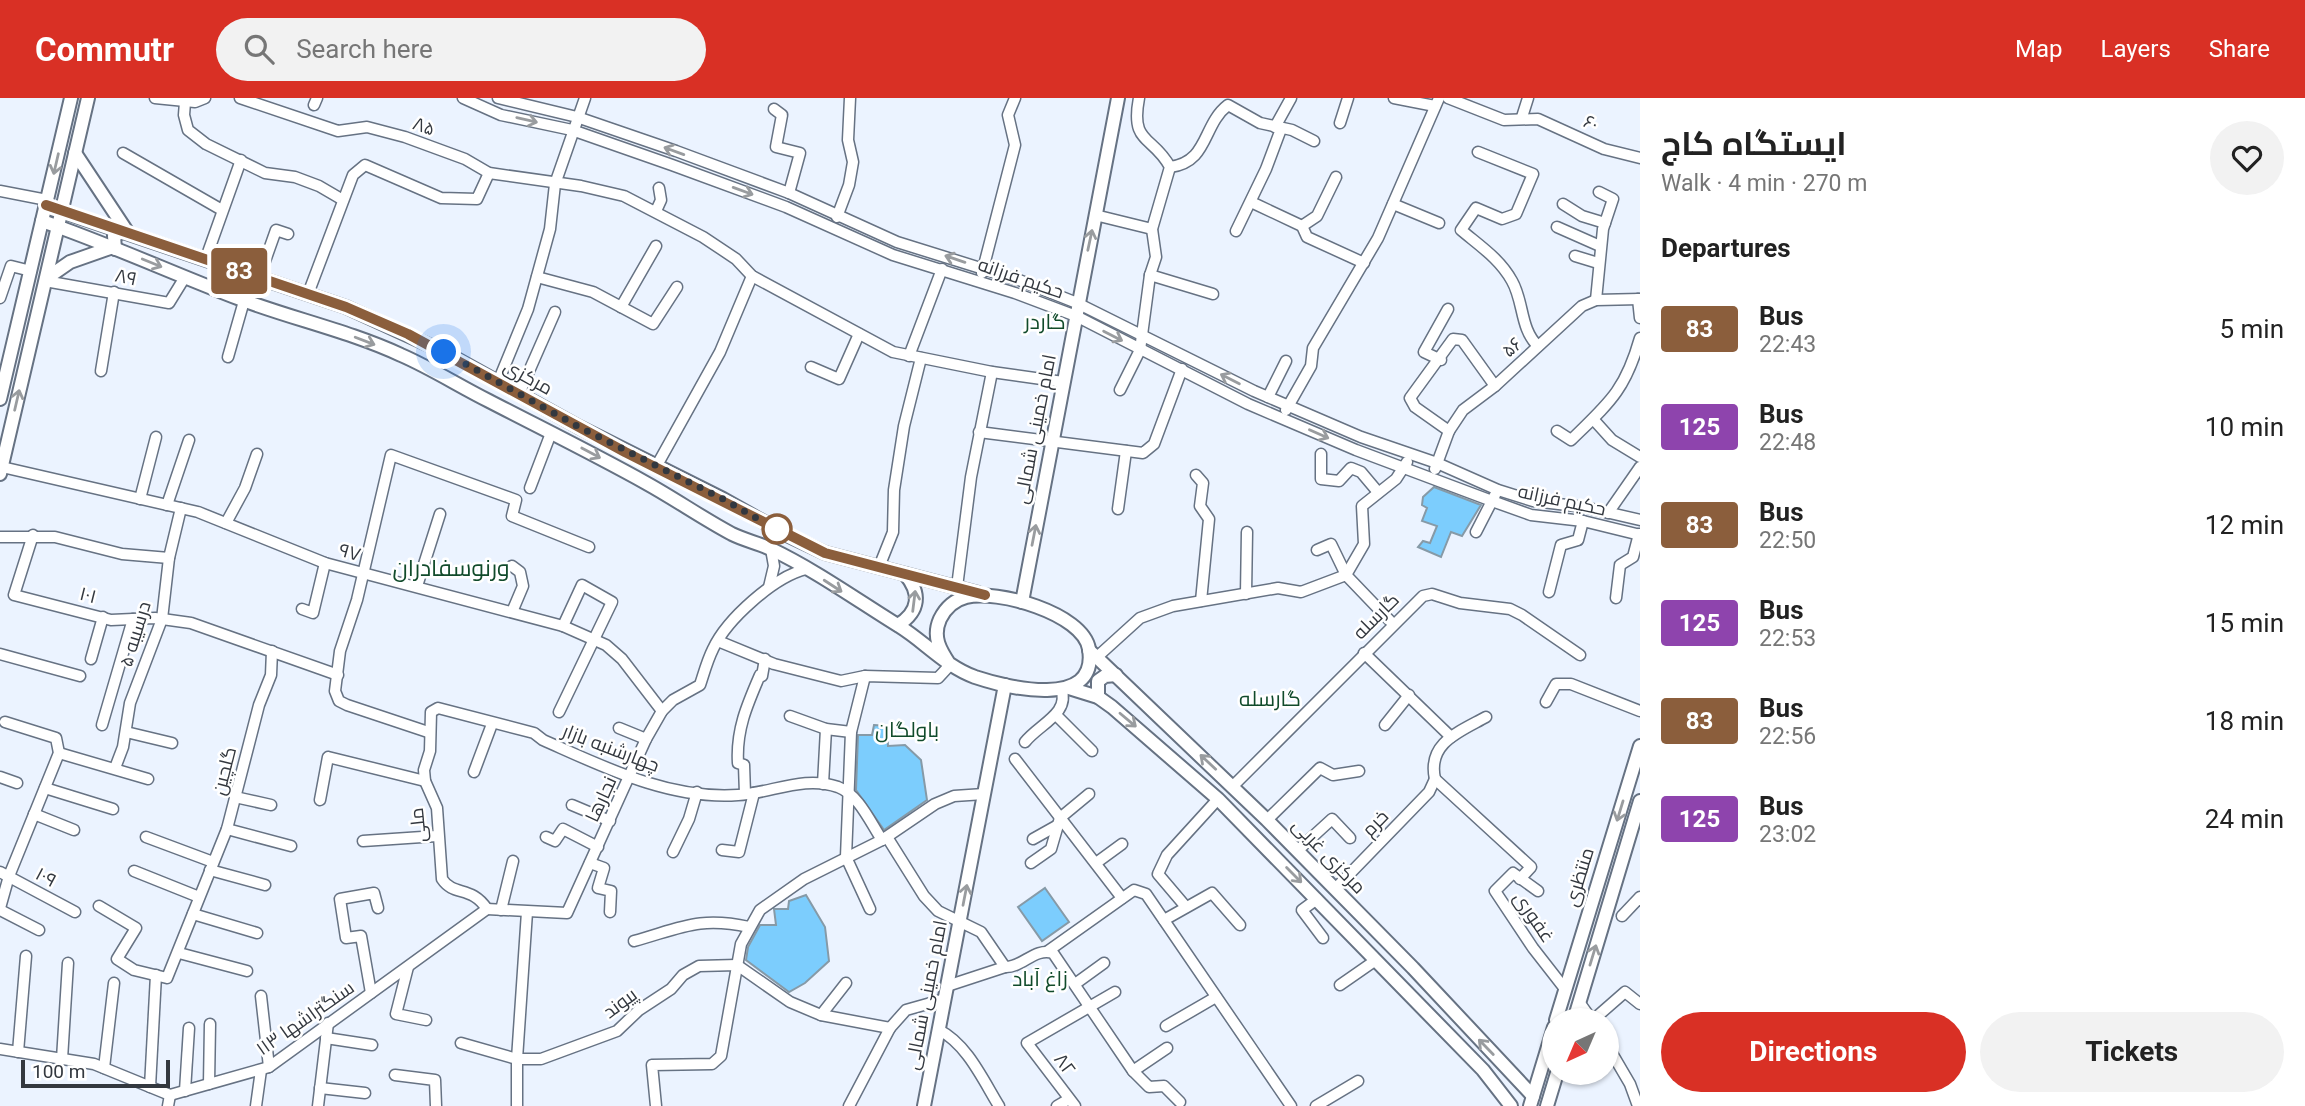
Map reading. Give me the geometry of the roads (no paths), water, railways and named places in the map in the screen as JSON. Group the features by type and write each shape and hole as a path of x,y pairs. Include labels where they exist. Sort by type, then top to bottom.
{"main road":[{"path":"0,399 71,98"},
{"path":"1,470 88,98"},
{"name":"امام خمینی شمالی","path":"1021,602 1118,98"},
{"path":"46,279 76,259 113,248 114,236 126,230 88,178 75,153"},
{"name":"مرکزی","path":"47,203 308,294 408,334 656,467 825,553 1021,602"},
{"name":"مرکزی","path":"42,221 244,300 306,319 401,354 708,518 732,534 771,549 898,625 950,664 971,676 1005,685"},
{"path":"708,518 713,504 723,499"},
{"path":"898,625 909,618 917,601 915,586 905,573"},
{"path":"950,664 938,647 937,627 942,616 948,606 959,600 985,595"},
{"name":"مرکزی غربی","path":"1021,602 1065,619 1076,628 1093,653 1233,786 1335,889 1532,1101"},
{"path":"1065,688 1082,676 1093,653"},
{"path":"1098,697 1098,681 1105,676 1116,675"},
{"name":"امام خمینی شمالی","path":"924,1106 1005,685"},
{"name":"مرکزی غربی","path":"1005,685 1045,691 1065,688 1098,697 1218,799 1482,1070 1511,1106"},
{"name":"منتظری","path":"1559,1008 1640,746"},
{"name":"منتظری","path":"1577,1008 1640,801"},
{"path":"1532,1101 1542,1067"},
{"path":"1547,1106 1554,1085"}],"street":[{"path":"155,98 195,103 205,98"},
{"name":"۸۵","path":"240,98 338,131 367,127 405,137 465,159 489,173 581,186 624,196 656,211 736,258 752,276 893,352 992,372 1063,382"},
{"name":"حکیم فرزانه","path":"463,98 501,115 572,130 786,207 893,255 980,283 1077,309 1140,349 1282,418 1492,501 1531,515 1583,521 1639,535"},
{"path":"498,382 528,309 550,229 555,184 585,98"},
{"path":"836,217 849,185 853,162 848,140 850,98"},
{"path":"980,283 1015,145 1008,115 1015,98"},
{"path":"1120,390 1140,349 1150,275 1156,257 1152,229 1170,167 1163,155 1148,146 1136,127 1139,98"},
{"path":"1236,231 1251,202 1291,98"},
{"path":"1340,123 1348,98"},
{"path":"1282,418 1311,366 1313,348 1364,263 1393,204 1437,102 1394,98"},
{"name":"۶۰","path":"1448,98 1504,120 1522,117 1560,127 1604,149 1640,158"},
{"path":"1522,117 1528,98"},
{"name":"حکیم فرزانه","path":"502,99 577,117 789,193 836,217 897,242 983,269 1140,334 1268,397 1362,438 1437,463 1498,490 1533,501 1640,520"},
{"path":"185,102 184,115 188,130 206,144 265,173 295,177 319,186 343,200"},
{"path":"1170,167 1182,165 1195,158 1219,112 1228,105 1260,124 1292,130 1314,141"},
{"path":"774,109 782,115 776,147 800,153 789,193"},
{"path":"1478,152 1533,174 1517,214 1502,219 1476,208 1461,230 1500,262 1514,283 1530,338 1538,346"},
{"path":"122,153 222,210"},
{"path":"206,258 241,160"},
{"path":"308,294 353,174 365,165 441,198 477,199 489,173"},
{"path":"1302,226 1317,216 1336,177"},
{"path":"656,211 661,200 659,188"},
{"path":"0,191 47,203"},
{"path":"1600,192 1613,199 1600,246 1596,300 1639,299 1640,318"},
{"path":"1251,202 1302,226 1307,237 1364,263"},
{"path":"1393,204 1439,223"},
{"path":"1563,204 1582,216 1605,223"},
{"path":"1095,215 1152,229"},
{"path":"1557,227 1600,246"},
{"path":"259,278 276,230 288,234"},
{"path":"621,307 656,246"},
{"path":"1575,256 1598,263"},
{"path":"0,298 11,266 30,271"},
{"path":"909,356 942,269"},
{"path":"1150,275 1213,294"},
{"path":"656,467 720,352 752,276"},
{"name":"۸۹","path":"46,279 169,303 185,277"},
{"path":"537,277 593,292 653,324 677,287"},
{"path":"101,371 114,292"},
{"path":"228,357 244,300"},
{"name":"۵۶","path":"1432,477 1449,431 1463,410 1495,386 1582,306 1596,300"},
{"path":"1441,360 1424,352 1448,309"},
{"path":"519,394 555,312"},
{"path":"811,367 839,379 859,334"},
{"path":"1557,432 1571,440 1619,393 1638,355 1640,338"},
{"path":"1449,431 1415,407 1410,398 1441,360 1453,339 1462,340 1495,386"},
{"path":"879,567 893,532 894,490 904,426 921,358"},
{"path":"1268,397 1286,361"},
{"path":"979,432 1143,453 1154,444 1182,369"},
{"path":"957,587 979,432 992,372"},
{"path":"1593,419 1612,440 1640,457"},
{"path":"530,488 551,433"},
{"path":"141,499 156,437"},
{"path":"167,505 189,440"},
{"path":"1118,509 1126,451"},
{"path":"226,523 246,488 257,454"},
{"path":"1321,454 1321,479 1339,481 1351,468 1361,472 1377,491"},
{"path":"1093,653 1140,618 1173,606 1278,588 1301,593 1346,575 1364,544 1362,506 1377,491 1396,479 1405,467 1409,454"},
{"path":"428,732 340,701 335,691 340,651 363,574 391,455 516,500 512,516 589,547"},
{"path":"1608,513 1640,467"},
{"name":"۹۷","path":"1,470 181,508 325,563 563,626 606,645 622,659 662,711"},
{"path":"1196,475 1203,483 1200,506 1209,519 1201,601"},
{"path":"1476,532 1498,490"},
{"name":"درسیبه ۵","path":"115,768 126,732 130,703 159,619 181,508"},
{"path":"416,586 440,514"},
{"path":"1549,592 1561,545 1578,540 1583,521"},
{"path":"1246,594 1247,532"},
{"name":"۱۰۱","path":"33,535 14,595 103,617 191,623 338,675"},
{"path":"1616,598 1620,565 1633,557 1639,535"},
{"path":"0,537 55,537 122,554 169,558"},
{"path":"1317,550 1331,544 1346,575 1393,624"},
{"path":"769,587 774,566 771,549"},
{"path":"302,609 313,612 325,563"},
{"path":"512,566 520,572 523,586 512,612"},
{"name":"نجارها","path":"487,909 567,914 646,739 662,711 673,700 700,685 718,641 726,629 769,587 806,569"},
{"path":"559,712 612,602 582,585 563,626"},
{"name":"گارسله","path":"1233,786 1419,598 1432,594 1460,603 1510,609 1580,655"},
{"path":"91,659 103,617"},
{"path":"102,725 133,619"},
{"path":"718,641 765,659 841,681 864,676 938,678 950,664"},
{"name":"گلچین","path":"156,975 167,978 227,829 259,705 271,675 272,652"},
{"path":"1364,653 1451,737"},
{"path":"0,654 79,676"},
{"path":"722,850 739,852 749,793 744,765 738,763 737,745 741,721 760,675 762,676 765,659"},
{"path":"864,676 851,732 851,793 846,857 870,909"},
{"path":"1546,702 1556,684 1571,684 1640,711"},
{"path":"1026,742 1056,715 1065,688"},
{"path":"1385,725 1409,695"},
{"name":"چهارشنبه بازار","path":"431,712 438,709 534,733 543,740 630,778 697,792 749,793 801,783 823,784 851,793"},
{"name":"ملی","path":"431,712 428,732 430,751 425,781 437,808 442,879 452,889 475,894 487,909"},
{"path":"1056,715 1092,751"},
{"path":"790,716 826,729 851,732"},
{"path":"1435,779 1434,757 1451,737 1486,717"},
{"path":"5,722 56,738 59,753 34,814 4,874 0,909 39,930"},
{"path":"474,772 492,724"},
{"path":"619,728 646,739"},
{"path":"823,784 826,729"},
{"path":"126,732 172,743"},
{"path":"59,753 148,779"},
{"path":"320,800 328,757 425,781"},
{"path":"1015,759 1059,821 1122,898"},
{"path":"1267,820 1320,768 1333,775 1359,771"},
{"path":"0,777 17,783"},
{"name":"غفوری","path":"1435,779 1531,867 1520,879"},
{"name":"خرم","path":"1335,889 1429,792 1435,779"},
{"path":"45,788 113,809"},
{"path":"673,852 689,819 697,792"},
{"path":"851,793 924,896 938,911 959,924 981,932 1005,967"},
{"path":"656,1106 652,1065 712,1065 721,1056 737,965 749,927 770,902 884,838 935,804 954,796 984,794"},
{"path":"1033,839 1059,821 1089,794"},
{"path":"235,797 271,804"},
{"path":"1186,907 1158,874 1167,855 1218,799"},
{"path":"572,805 610,821"},
{"path":"34,814 74,830"},
{"path":"1297,850 1332,818 1350,838"},
{"path":"1031,863 1051,849 1059,821"},
{"path":"227,829 291,846"},
{"path":"546,837 555,841 563,830 598,847"},
{"path":"363,841 437,836"},
{"path":"146,837 211,866 265,885"},
{"path":"1096,863 1122,844"},
{"path":"501,910 513,861"},
{"path":"590,863 604,868 598,888 611,891 610,912"},
{"path":"134,871 199,897"},
{"name":"غفوری","path":"1538,891 1513,873 1495,891 1532,948 1565,989"},
{"name":"۱۰۹","path":"4,874 75,912"},
{"path":"947,986 1015,966 1048,951 1134,890 1146,894 1291,1106"},
{"path":"372,993 360,936 346,938 340,899 374,893 378,908"},
{"path":"1164,920 1212,893 1240,925"},
{"path":"1622,915 1640,897"},
{"path":"1317,899 1302,910 1323,938"},
{"path":"99,906 136,928 117,959 134,970 156,975 150,1087"},
{"name":"سنگتراشها ۱۱۳","path":"170,1095 265,1069 487,909"},
{"path":"517,1106 517,1059 527,912"},
{"path":"193,914 257,933"},
{"path":"634,941 691,923 710,921 749,927"},
{"path":"1048,951 1075,984 1133,1071 1149,1087 1164,1086 1180,1102"},
{"path":"179,953 247,971"},
{"path":"18,1052 26,956"},
{"path":"1340,985 1376,960"},
{"path":"62,1059 68,963"},
{"path":"1075,984 1104,963"},
{"path":"737,965 790,1002 821,1015 890,1028"},
{"name":"پیوند","path":"517,1059 541,1059 617,1031 639,1010 671,989 683,975 699,966 737,965"},
{"path":"408,967 396,1014 426,1020"},
{"path":"104,1068 114,983"},
{"path":"821,1015 846,983"},
{"path":"1090,1006 1115,992"},
{"path":"1606,1008 1625,992 1640,1004"},
{"path":"256,1106 265,1069 261,996"},
{"path":"1166,1026 1216,998"},
{"path":"849,1106 890,1028 906,1010 944,999"},
{"path":"1579,1002 1583,1008"},
{"name":"۸۲","path":"1072,1102 1027,1043 1090,1006"},
{"path":"318,1106 328,1023"},
{"path":"209,1084 210,1024"},
{"path":"185,1091 189,1028"},
{"path":"939,1030 955,1042 968,1057 999,1106"},
{"path":"326,1038 372,1045"},
{"path":"461,1043 517,1059"},
{"path":"1133,1071 1167,1048"},
{"path":"0,1049 104,1068 170,1095 168,1106"},
{"path":"1619,1065 1638,1106"},
{"path":"395,1075 435,1080 436,1106"},
{"path":"1316,1106 1358,1082"},
{"path":"320,1088 365,1093"},
{"path":"1058,1106 1072,1102"}],"district":[{"name":"گاردر","path":"1045,322"},
{"name":"ورنوسفادران","path":"451,568"},
{"name":"گارسله","path":"1270,699"},
{"name":"باولگان","path":"907,730"},
{"name":"زاغ آباد","path":"1040,979"}]}
